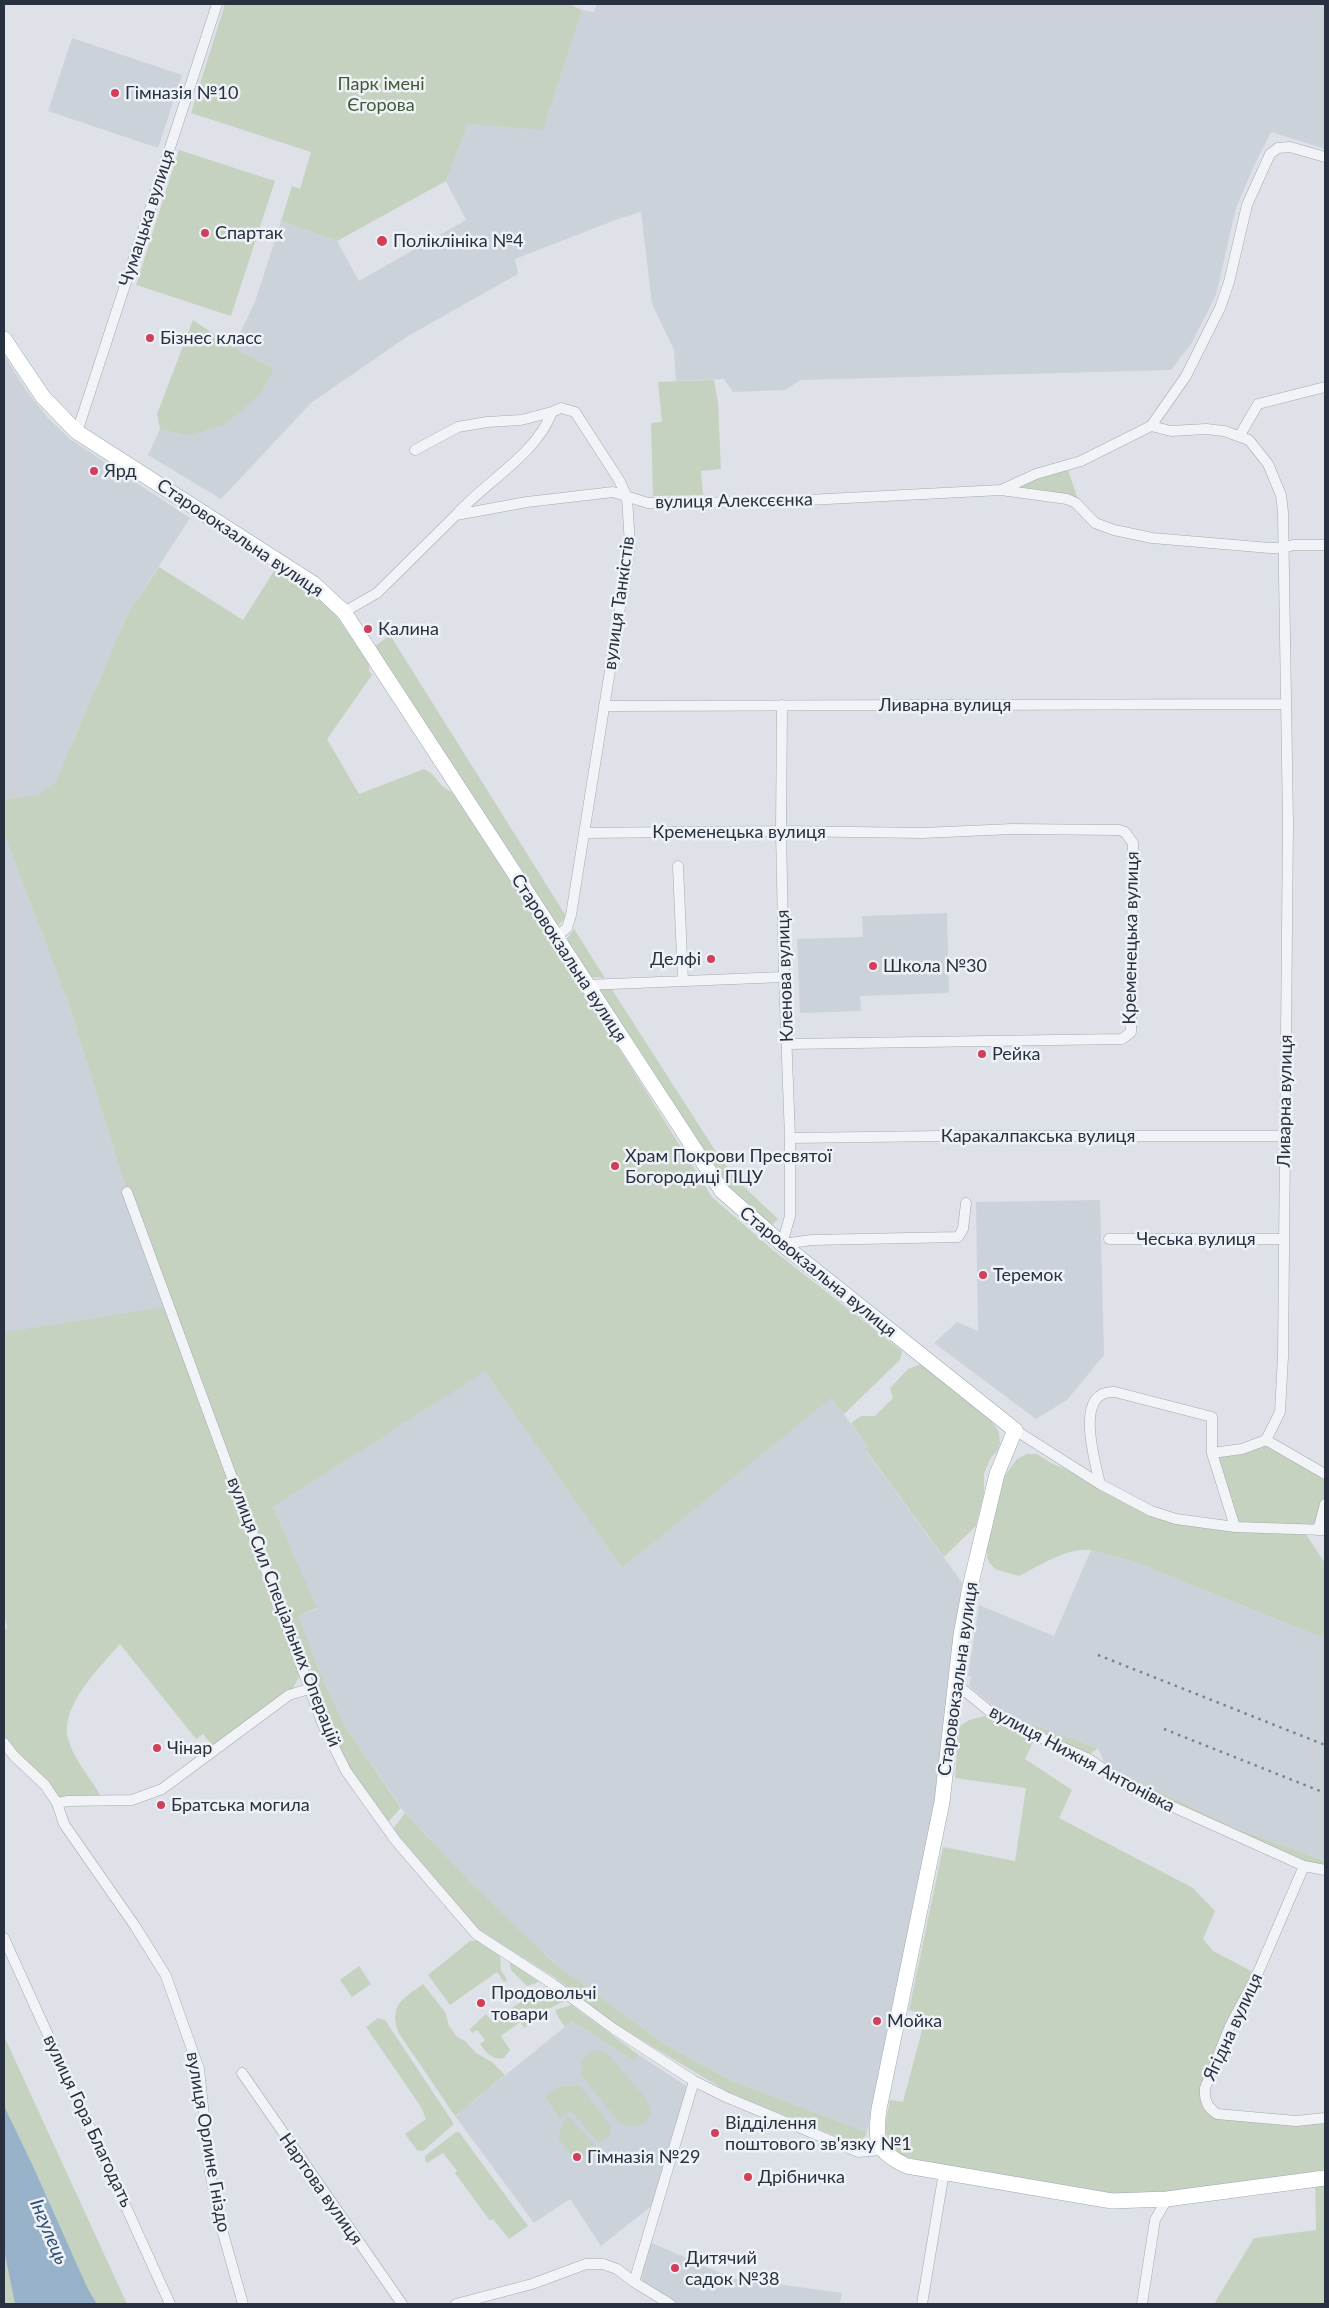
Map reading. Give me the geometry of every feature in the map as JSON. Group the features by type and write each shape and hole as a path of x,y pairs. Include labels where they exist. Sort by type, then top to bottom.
{"main road":[{"name":"Старовокзальна вулиця","path":"4,339 43,397 77,432 314,584 344,612 722,1191 782,1244 1015,1430 997,1474 986,1512 961,1635 942,1802 879,2109 877,2126 881,2150"},
{"path":"881,2150 890,2159 907,2166 1112,2201 1167,2199 1325,2178"}],"street":[{"name":"Чумацька вулиця","path":"77,432 217,4"},
{"path":"1325,157 1290,147 1278,148 1270,154 1246,205 1229,282 1220,308 1186,376 1151,426 1171,431 1206,429 1240,436 1258,404 1325,387"},
{"name":"вулиця Танкістів","path":"415,450 458,427 487,422 521,420 561,408 575,412 620,480 627,497 630,546 571,915 566,928 555,937"},
{"path":"344,612 377,593 472,496 535,443 547,426 552,412"},
{"name":"вулиця Алексєєнка","path":"456,514 613,492 648,503 769,502 1001,490 1036,474 1081,461 1151,426"},
{"name":"Ливарна вулиця","path":"1240,436 1249,440 1258,449 1277,483 1282,503 1288,833 1283,1357 1280,1412 1266,1440"},
{"path":"1001,490 1067,499 1076,503 1095,523 1114,530 1152,538 1283,548 1293,545 1325,545"},
{"name":"Ливарна вулиця","path":"604,706 1285,704"},
{"name":"Кленова вулиця","path":"782,705 781,831 790,1138 790,1216 782,1244"},
{"name":"Кременецька вулиця","path":"584,833 781,831 923,833 1012,829 1119,830 1125,832 1133,843 1131,1032 1122,1039 788,1044"},
{"path":"678,866 682,981"},
{"path":"586,985 784,977"},
{"name":"Каракалпакська вулиця","path":"790,1138 1285,1136"},
{"name":"вулиця Сил Спеціальних Операцій","path":"128,1192 323,1725 346,1772 396,1841 476,1934 553,1984 614,2030 694,2081 734,2100 858,2152 881,2150"},
{"path":"782,1244 812,1240 958,1237 963,1229 966,1203"},
{"name":"Чеська вулиця","path":"1109,1239 1284,1239"},
{"path":"1100,1484 1093,1445 1090,1412 1095,1399 1106,1392 1115,1392 1212,1417 1212,1454 1234,1527"},
{"path":"1015,1430 1100,1484 1151,1511 1176,1519 1234,1527 1322,1530 1325,1504"},
{"path":"1212,1454 1242,1449 1266,1440 1325,1474"},
{"name":"вулиця Нижня Антонівка","path":"955,1683 999,1719 1089,1758 1129,1787 1304,1866 1325,1870"},
{"path":"57,1803 68,1801 132,1800 162,1789 289,1695 309,1688"},
{"name":"вулиця Орлине Гніздо","path":"4,1743 14,1756 45,1785 57,1803 64,1824 166,1976 184,2022 199,2069 210,2172 221,2226 243,2304"},
{"name":"Ягідна вулиця","path":"1304,1866 1257,1975 1230,2026 1205,2088 1204,2095 1207,2107 1217,2114 1296,2121 1325,2118"},
{"name":"вулиця Гора Благодать","path":"4,1938 170,2304"},
{"name":"Нартова вулиця","path":"242,2073 402,2304"},
{"path":"634,2282 694,2081"},
{"path":"922,2304 944,2172"},
{"path":"1142,2304 1155,2220 1167,2199"},
{"path":"456,2304 532,2284 586,2264 603,2264 617,2269 670,2304"}],"shaded area":[{"path":"597,4 1325,4 1325,149 1271,132 1236,208 1216,295 1191,344 1171,370 801,380 785,390 733,392 724,379 676,381 674,350 652,304 641,212 515,259 518,274 408,336 311,403 221,499 148,455 160,429 187,436 274,369 233,347 255,302 281,221 337,241 359,281 466,220 446,181 468,124 543,129 582,10 594,12"},
{"name":"Гімназія №10","path":"72,38 182,75 158,148 48,111"},
{"path":"4,355 26,390 48,418 70,439 190,518 127,615 55,783 37,795 4,799"},
{"path":"4,834 68,1002 127,1192 168,1307 4,1332"},
{"name":"Школа №30","path":"947,913 949,993 860,996 861,1011 800,1013 797,939 863,937 862,916"},
{"path":"1100,1200 1104,1355 1067,1400 1036,1419 934,1343 957,1322 978,1331 976,1202"},
{"path":"485,1370 622,1568 831,1397 868,1447 865,1450 964,1585 939,1793 867,2132 732,2081 666,2045 555,1964 470,1882 405,1813 345,1726 321,1675 297,1616 317,1609 273,1507"},
{"path":"1091,1550 1138,1563 1325,1639 1325,1861 1235,1828 1106,1766 1098,1748 1003,1714 969,1686 971,1677 968,1676 979,1605 1054,1636"},
{"name":"Гімназія №29","path":"572,2021 634,2061 639,2055 688,2087 654,2204 601,2246 570,2199 534,2223 455,2116"},
{"name":"Дитячий садок №38","path":"650,2242 732,2278 842,2293 840,2304 677,2304 645,2285 640,2275"}],"green space":[{"name":"Парк імені Єгорова","path":"225,4 569,4 582,10 543,130 468,124 446,181 337,241 281,221 292,186 300,189 311,152 191,113"},
{"name":"Спартак","path":"179,150 275,181 231,316 136,285"},
{"path":"193,320 233,347 274,369 261,393 224,425 187,436 160,429 157,414"},
{"path":"714,380 718,403 721,469 701,471 703,495 653,496 651,423 662,422 658,382"},
{"path":"1068,469 1078,500 1017,490 1015,485"},
{"path":"159,567 243,620 274,571 310,592 332,610 369,662 369,670 372,675 327,739 359,794 424,769 429,771 443,786 452,792 599,1016 712,1197 774,1251 902,1351 900,1360 844,1414 831,1398 622,1568 485,1371 273,1507 317,1608 298,1616 321,1675 345,1726 401,1808 387,1823 349,1770 326,1723 127,1192 68,1002 4,834 4,799 37,795 55,783 127,615"},
{"path":"390,635 566,916 560,924 556,926 375,646"},
{"path":"574,929 605,978 589,977 567,945 567,939"},
{"path":"611,988 718,1155 740,1183 778,1219 771,1226 731,1195 599,990"},
{"path":"165,1307 297,1664 299,1677 293,1688 213,1746 203,1734 196,1739 120,1644 84,1687 70,1713 67,1726 71,1747 104,1802 57,1803 4,1743 4,1630 7,1629 4,1608 4,1332"},
{"path":"921,1364 990,1419 999,1432 1000,1443 997,1451 990,1459 984,1474 984,1493 976,1526 944,1557 865,1449 868,1447 851,1423 861,1416 875,1416 893,1398 890,1388 908,1369"},
{"path":"1266,1440 1325,1474 1325,1504 1318,1530 1303,1530 1325,1563 1325,1639 1138,1563 1091,1550 1072,1551 1063,1554 1019,1576 995,1569 988,1561 986,1544 1003,1478 1017,1459 1027,1454 1037,1454 1051,1463 1100,1484 1151,1511 1234,1527 1212,1453"},
{"path":"1003,1714 1098,1748 1089,1755 1001,1717"},
{"path":"985,1716 1034,1740 1025,1759 1072,1790 1059,1818 1193,1888 1215,1911 1203,1939 1213,1951 1255,1973 1202,2087 1205,2108 1325,2120 1325,2170 1165,2193 1113,2196 903,2157 891,2145 886,2132 890,2100 903,2102 926,2015 909,2010 943,1847 1015,1861 1026,1788 955,1778 959,1727 969,1720"},
{"path":"1106,1766 1235,1828 1325,1861 1325,1868 1306,1862 1130,1785"},
{"path":"405,1813 470,1882 555,1964 666,2045 732,2081 867,2132 865,2137 859,2142 850,2142 728,2092 615,2024 557,1979 479,1930 393,1829"},
{"path":"480,1940 500,1954 501,1970 507,1980 504,1982 497,1972 450,2005 428,1975 470,1941"},
{"path":"509,1959 539,1982 527,1986 511,1970"},
{"path":"359,1966 371,1984 352,1997 340,1980"},
{"path":"423,1984 445,2012 449,2026 457,2037 465,2041 476,2053 492,2062 505,2075 455,2116 398,2032 395,2015 397,2008 404,1998"},
{"path":"552,1990 566,2001 544,2012 525,2028 520,2022 501,2036 510,2050 504,2058 500,2059 490,2056 480,2044 485,2040 477,2030 472,2033 470,2029 486,2014 492,2021 530,1996"},
{"path":"571,2005 639,2055 634,2061 572,2021 565,2027 555,2010"},
{"path":"378,2018 385,2020 454,2124 423,2151 417,2150 405,2134 426,2119 421,2107 366,2027"},
{"path":"4,2036 127,2304 97,2304 88,2289 33,2166 6,2112 4,2106"},
{"path":"594,2051 600,2051 609,2055 648,2101 651,2112 644,2124 629,2127 619,2122 584,2079 582,2062 586,2056"},
{"path":"560,2086 580,2086 610,2125 610,2135 600,2143 570,2111 560,2119 545,2097"},
{"path":"568,2116 596,2147 577,2162 558,2138"},
{"path":"456,2132 459,2132 528,2226 509,2239 493,2219 490,2221 455,2173 457,2171 443,2153 427,2163 425,2160 425,2156"},
{"path":"1315,2178 1325,2178 1325,2304 1214,2304 1254,2238 1316,2230"},
{"path":"4,2250 15,2304 4,2304"}],"water":[{"name":"Інгулець","path":"4,2106 88,2289 97,2304 15,2304 4,2250"}],"railway":[{"path":"1098,1655 1325,1745"},
{"path":"1164,1729 1325,1793"}],"place":[{"name":"Гімназія №10","path":"115,93"},
{"name":"Спартак","path":"205,233"},
{"name":"Поліклініка №4","path":"382,241"},
{"name":"Бізнес класс","path":"150,338"},
{"name":"Ярд","path":"94,471"},
{"name":"Калина","path":"368,629"},
{"name":"Делфі","path":"711,959"},
{"name":"Школа №30","path":"873,966"},
{"name":"Рейка","path":"982,1054"},
{"name":"Храм Покрови Пресвятої Богородиці ПЦУ","path":"615,1166"},
{"name":"Теремок","path":"983,1275"},
{"name":"Чінар","path":"157,1748"},
{"name":"Братська могила","path":"161,1805"},
{"name":"Продовольчі товари","path":"481,2003"},
{"name":"Мойка","path":"877,2021"},
{"name":"Відділення поштового зв'язку №1","path":"715,2133"},
{"name":"Гімназія №29","path":"577,2157"},
{"name":"Дрібничка","path":"748,2177"},
{"name":"Дитячий садок №38","path":"675,2268"}]}
